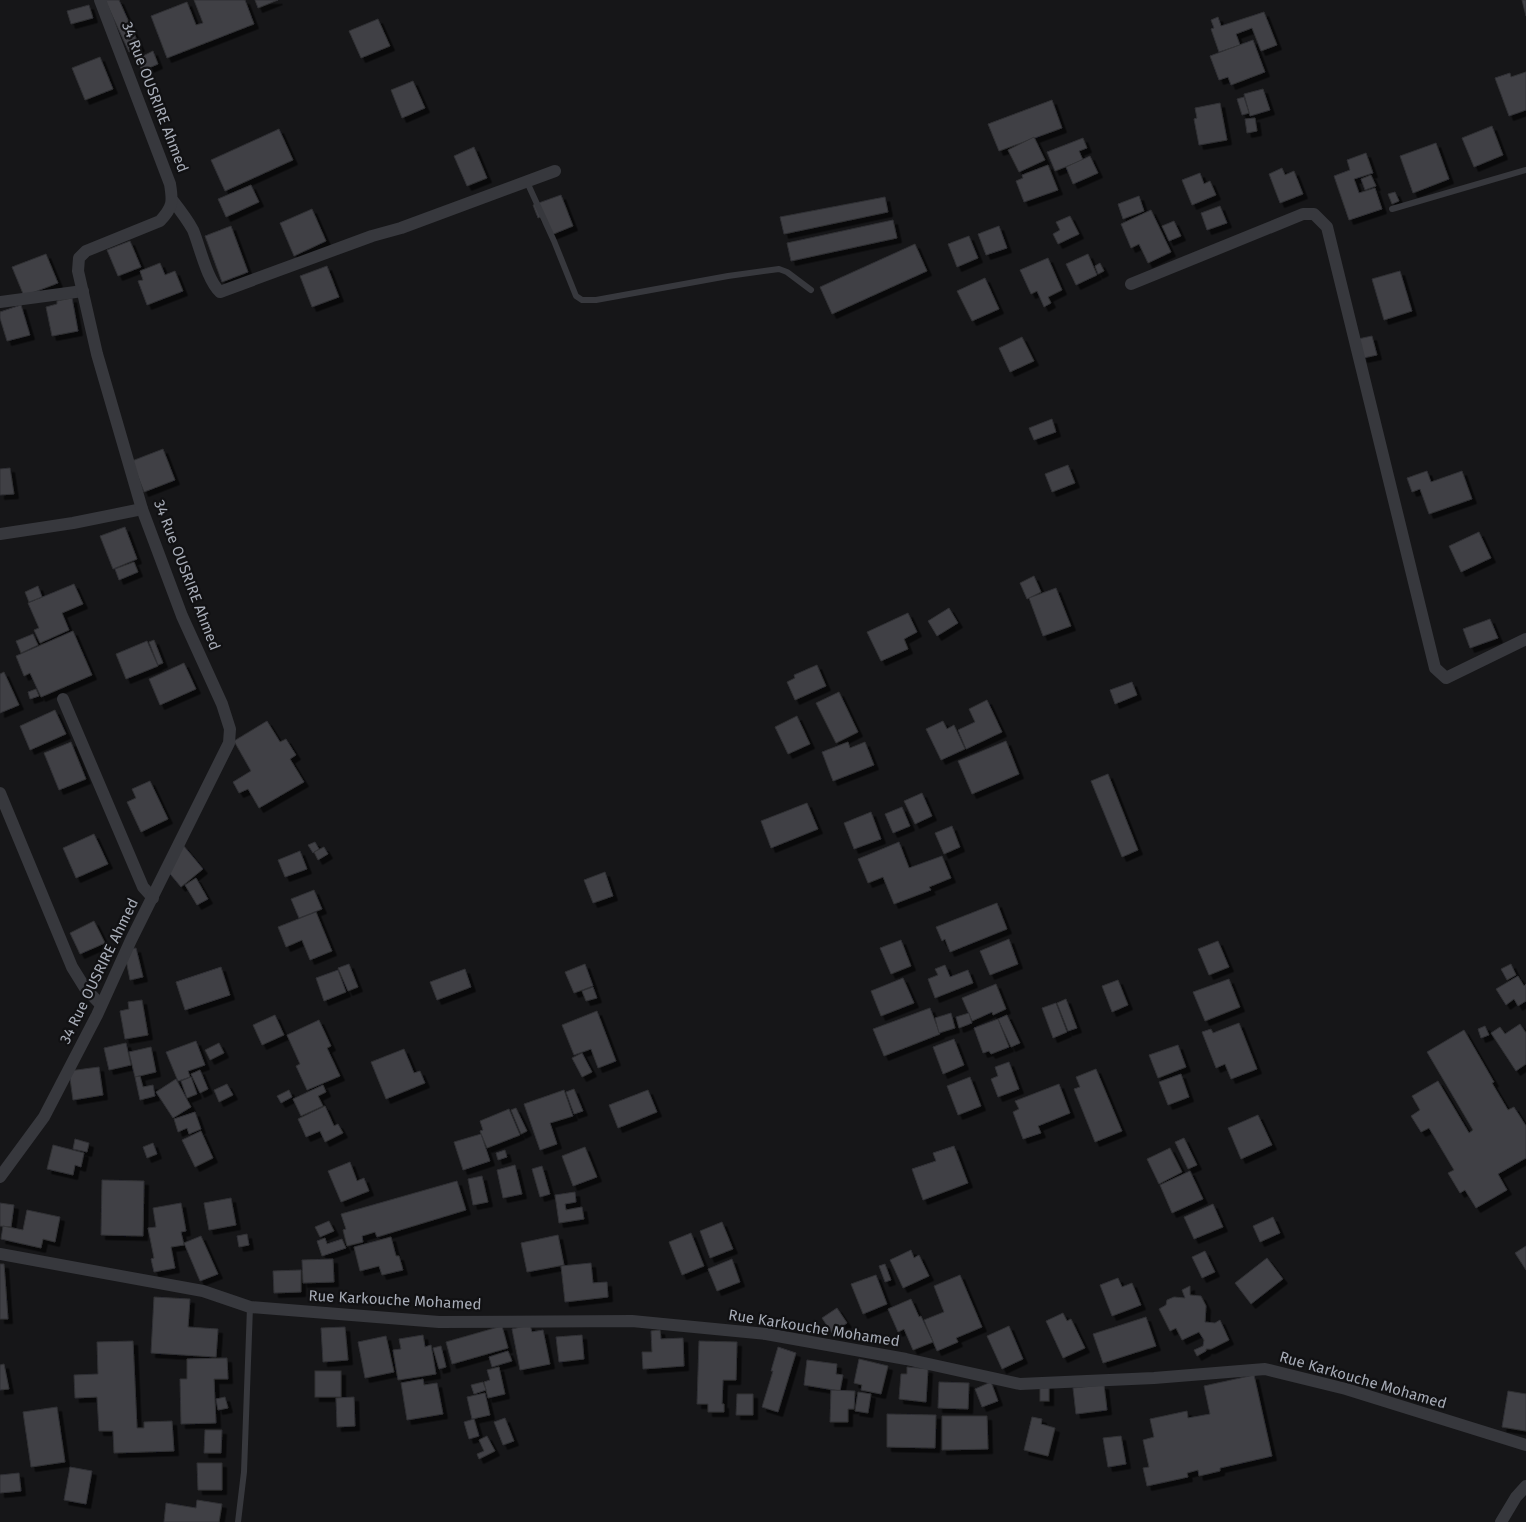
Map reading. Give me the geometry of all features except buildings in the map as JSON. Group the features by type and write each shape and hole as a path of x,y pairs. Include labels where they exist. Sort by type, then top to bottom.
{"street":[{"name":"34 Rue OUSRIRE Ahmed","path":"0,1177 44,1117 101,1006 228,742 230,729 222,704 182,616 142,509 97,354 78,271 79,258 86,251 160,221 168,212 172,201 170,184 100,0"},
{"path":"172,201 186,218 213,283 220,292 555,171"},
{"path":"1131,284 1303,214 1314,214 1327,227 1435,668 1446,678 1526,639"},
{"path":"0,302 83,291"},
{"path":"0,534 73,523 142,509"},
{"path":"63,700 144,887 153,898"},
{"path":"0,793 72,967 85,988 101,1006"},
{"name":"Rue Karkouche Mohamed","path":"0,1254 203,1291 250,1307 439,1322 632,1321 766,1334 906,1359 1020,1384 1154,1378 1265,1369 1346,1389 1526,1445"},
{"path":"1501,1522 1516,1497 1526,1486"}],"lane":[{"path":"1392,209 1526,170"},
{"path":"527,182 554,241 576,296 582,300 596,300 728,276 779,269 787,272 812,290"},
{"path":"238,1522 244,1472 250,1307"}]}
